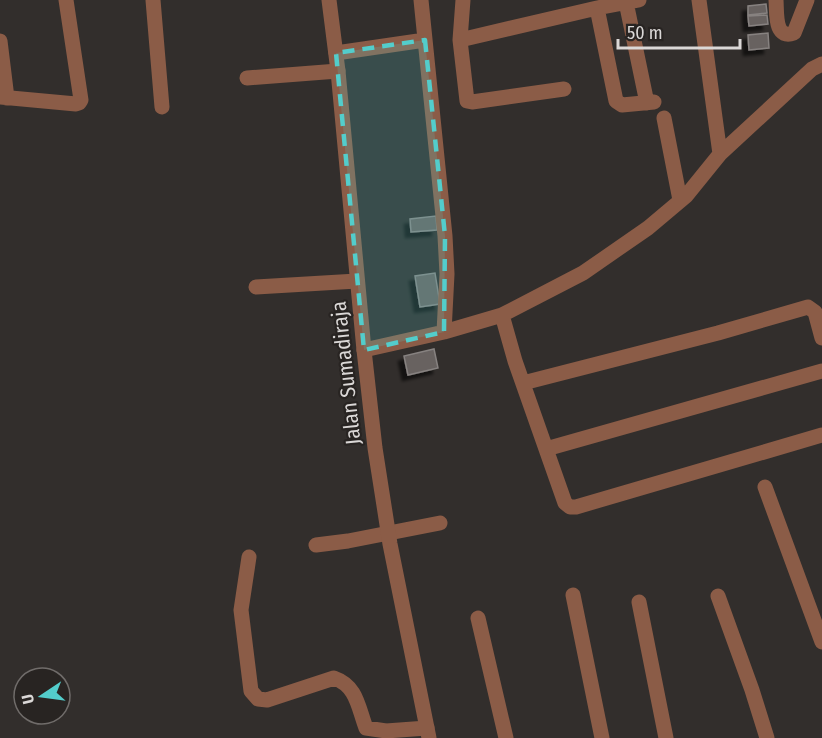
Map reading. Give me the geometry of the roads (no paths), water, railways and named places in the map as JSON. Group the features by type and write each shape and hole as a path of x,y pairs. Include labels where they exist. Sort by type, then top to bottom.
{"street":[{"path":"0,41 3,97 79,103 81,100 66,0"},
{"path":"153,0 162,107"},
{"name":"Jalan Sumadiraja","path":"329,0 375,448 388,532 428,733"},
{"path":"421,0 446,236 444,332"},
{"path":"463,0 460,40 467,101 564,89"},
{"path":"699,0 720,154"},
{"path":"776,0 778,29 787,36 794,33 807,0"},
{"path":"460,40 597,8 633,1 650,103 622,105 616,101 597,8"},
{"path":"336,53 425,40"},
{"path":"364,350 444,332 502,315 583,273 648,228 680,200 720,154 812,69 822,64"},
{"path":"247,78 338,71"},
{"path":"664,118 680,200"},
{"path":"256,287 357,281"},
{"path":"523,383 808,307 815,312 822,338"},
{"path":"502,315 565,503 570,507 822,435"},
{"path":"546,449 822,371"},
{"path":"765,487 822,642"},
{"path":"316,544 348,541 440,523"},
{"path":"249,557 242,610 251,692 258,699 267,700 334,678 345,682 351,688 366,728 428,733"},
{"path":"573,596 602,738"},
{"path":"718,596 767,738"},
{"path":"639,602 666,738"},
{"path":"478,618 506,738"}]}
